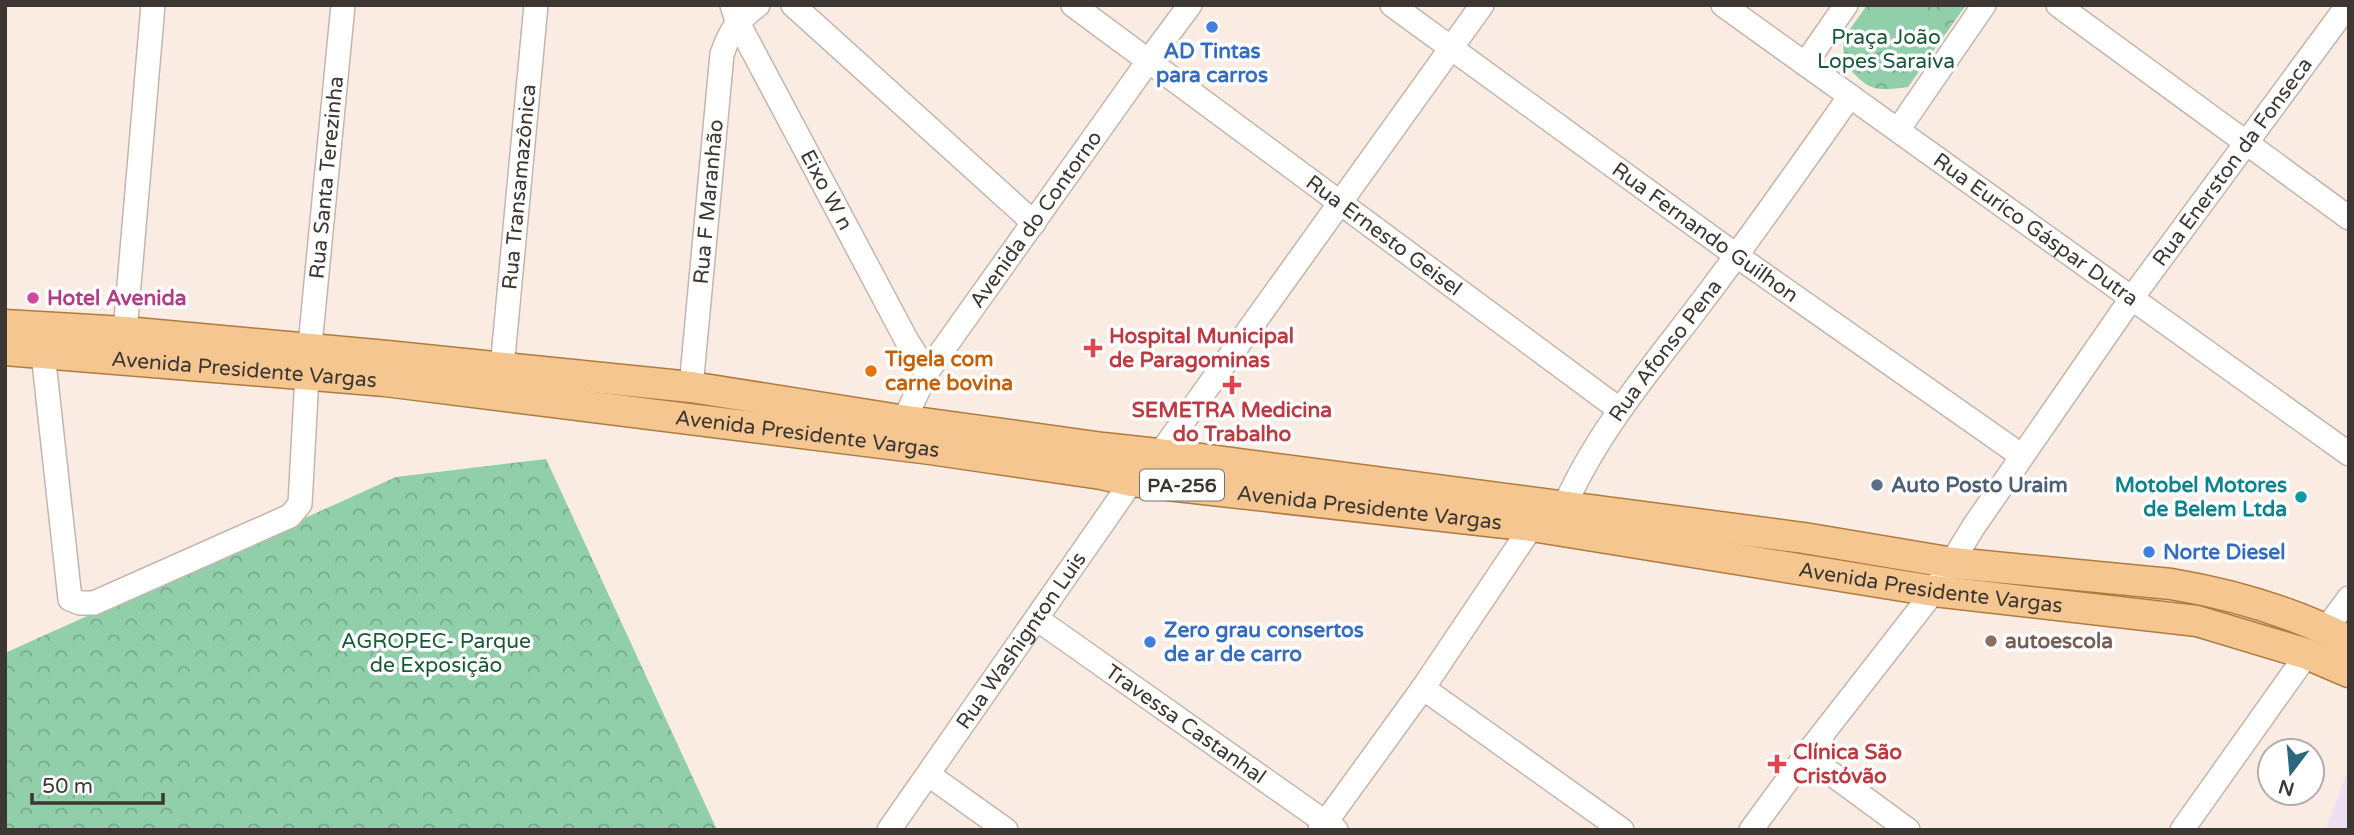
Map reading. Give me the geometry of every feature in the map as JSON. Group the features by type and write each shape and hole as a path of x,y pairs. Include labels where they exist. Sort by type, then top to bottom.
{"main road":[{"name":"Avenida Presidente Vargas","path":"5,325 125,332 309,363 385,381 902,433 1159,455 1804,538 1953,563 2192,588 2262,607 2338,635"},
{"name":"Avenida Presidente Vargas","path":"5,350 502,368 691,387 1132,481 1532,526 1934,591 2197,621 2307,654 2349,672"}],"street":[{"path":"125,332 153,5"},
{"name":"Rua Santa Terezinha","path":"43,353 70,598 80,603 94,603 290,516 296,510 300,504 309,363 344,5"},
{"name":"Rua Transamazônica","path":"502,368 536,5"},
{"path":"734,13 758,5"},
{"path":"793,5 1034,223"},
{"name":"Rua Ernesto Geisel","path":"1073,5 1620,410"},
{"name":"Avenida do Contorno","path":"902,433 927,372 1190,5"},
{"name":"Rua Fernando Guilhon","path":"1392,5 1737,256 2022,456"},
{"name":"Rua Washignton Luis","path":"889,830 1132,481 1159,455 1482,5"},
{"name":"Rua Euríco Gáspar Dutra","path":"1723,5 2349,454"},
{"path":"1805,64 1846,5"},
{"path":"1898,130 1984,5"},
{"path":"2058,5 2349,218"},
{"name":"Rua Enerston da Fonseca","path":"1751,830 1934,591 1974,526 2131,299 2348,5"},
{"name":"Eixo W n","path":"734,13 900,328 927,372"},
{"name":"Rua F Maranhão","path":"691,387 722,54 734,13"},
{"name":"Rua Afonso Pena","path":"1564,507 1578,474 1620,410 1737,256 1850,96"},
{"path":"1327,827 1532,526"},
{"path":"2338,635 2349,598"},
{"name":"Travessa Castanhal","path":"1037,619 1327,827"},
{"path":"2182,830 2307,654"},
{"path":"1423,688 1622,830"},
{"path":"1806,755 1908,830"},
{"path":"929,775 1006,830"}],"shaded area":[{"path":"2349,765 2349,830 2326,830 2336,802"}],"green space":[{"name":"Praça João Lopes Saraiva","path":"1867,5 1966,5 1908,87 1878,89 1865,84 1844,63 1843,39"},
{"path":"1878,5 1905,5 1939,28 1914,65 1861,29"},
{"name":"AGROPEC- Parque de Exposição","path":"546,459 717,830 5,830 5,653 396,477"}],"place":[{"name":"AD Tintas para carros","path":"1212,27"},
{"name":"Hotel Avenida","path":"33,298"},
{"name":"Hospital Municipal de Paragominas","path":"1093,348"},
{"name":"Tigela com carne bovina","path":"871,371"},
{"name":"SEMETRA Medicina do Trabalho","path":"1232,385"},
{"name":"Auto Posto Uraim","path":"1877,485"},
{"name":"Motobel Motores de Belem Ltda","path":"2301,497"},
{"name":"Norte Diesel","path":"2149,552"},
{"name":"autoescola","path":"1991,641"},
{"name":"Zero grau consertos de ar de carro","path":"1150,642"},
{"name":"Clínica São Cristóvão","path":"1777,764"}]}
